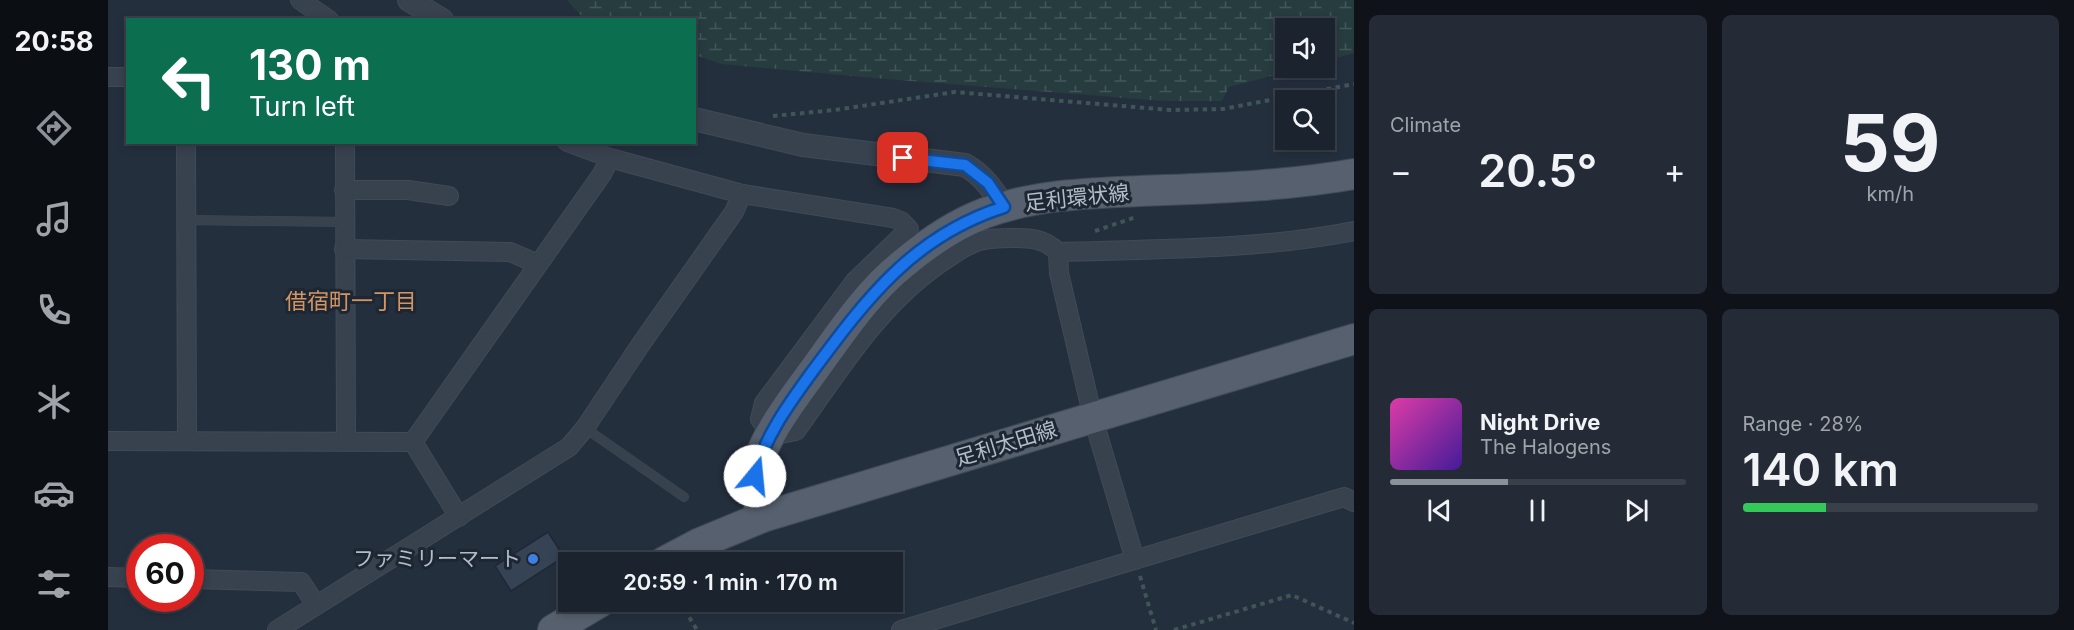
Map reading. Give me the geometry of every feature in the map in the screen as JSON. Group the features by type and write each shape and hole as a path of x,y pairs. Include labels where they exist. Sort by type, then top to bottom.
{"main road":[{"name":"足利環状線","path":"763,516 756,491 755,476 764,448 779,419 864,303 903,263 946,232 984,213 1053,197 1195,189 1324,179 1354,174"},
{"name":"足利太田線","path":"683,552 763,516 1354,339"},
{"path":"553,630 583,612"}],"street":[{"path":"300,0 326,18"},
{"path":"409,0 439,18"},
{"path":"108,77 126,77"},
{"path":"696,119 803,145 965,165 988,183 1004,207"},
{"path":"186,144 187,441"},
{"path":"345,144 346,441"},
{"path":"572,144 610,158 742,194 893,218 901,221 909,230 855,281 764,404 760,419 771,436 796,431 862,338 886,309 913,283 967,246 991,239 1030,238 1043,240 1050,244 1058,252 1059,273 1093,418 1135,560"},
{"path":"413,442 602,174 610,158"},
{"path":"344,190 408,190 449,196"},
{"path":"277,630 569,447 585,428 734,212 742,194"},
{"path":"1058,252 1256,244 1324,237 1354,231"},
{"path":"344,249 510,252 538,264"},
{"path":"108,441 413,442"},
{"path":"413,442 459,517"},
{"path":"901,630 1344,497 1354,502"},
{"path":"108,577 126,578"},
{"path":"204,579 301,582 316,605"}],"lane":[{"path":"186,220 344,222"},
{"path":"585,428 684,497"}],"path":[{"path":"768,116 835,110 956,92 1171,110 1222,109 1354,84"},
{"path":"1087,234 1137,216"},
{"path":"1135,560 1156,630"},
{"path":"1174,630 1292,595 1354,623"},
{"path":"686,612 697,630"}],"green space":[{"path":"567,0 1354,0 1354,53 1335,58 1335,18 1275,18 1275,75 1229,87 1222,101 1163,101 721,64 696,55 696,18 583,18"}],"building":[{"path":"548,532 561,552 558,552 558,561 511,591 495,566"}],"place":[{"name":"ファミリーマート","path":"533,559"}],"district":[{"name":"借宿町一丁目","path":"351,301"}],"route":[{"path":"755,476 764,448 779,419 874,292 903,263 946,232 984,213 1004,207 988,183 965,165 903,158"}]}
